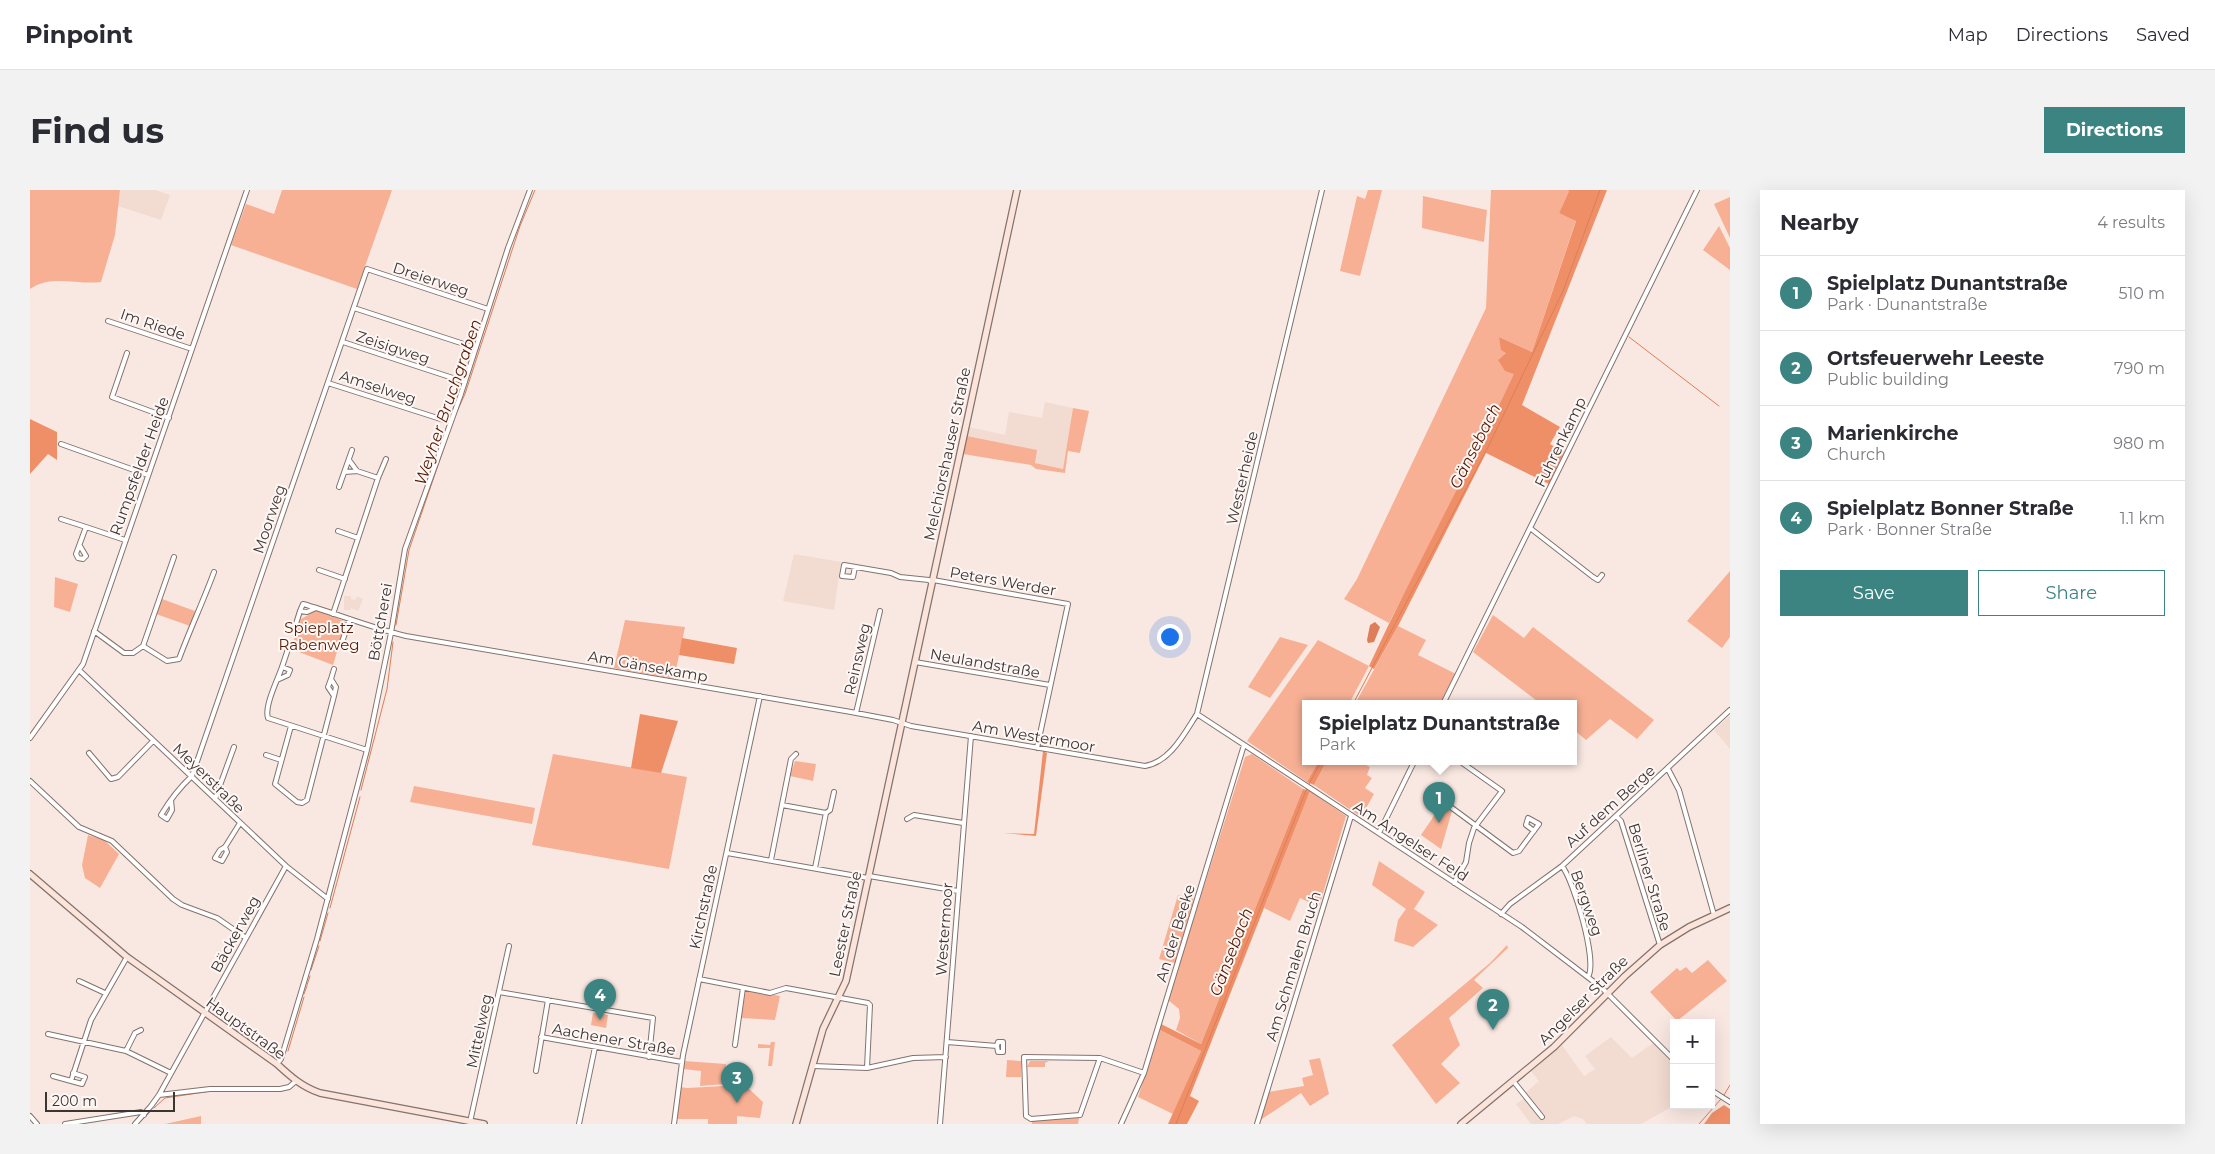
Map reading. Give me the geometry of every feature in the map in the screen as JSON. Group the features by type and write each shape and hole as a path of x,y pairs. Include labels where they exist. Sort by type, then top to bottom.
{"street":[{"name":"Rumpsfelder Heide","path":"30,738 79,670 169,418 247,190"},
{"name":"Böttcherei","path":"277,1064 281,1059 292,1024 328,899 367,750 391,632 405,549 465,382 488,309 530,190"},
{"name":"Melchiorshauser Straße","path":"902,724 1017,190"},
{"name":"Westerheide","path":"1162,760 1197,714 1322,190"},
{"name":"Fuhrenkamp","path":"1445,700 1697,190"},
{"name":"Dreierweg","path":"367,269 488,309"},
{"name":"Moorweg","path":"192,776 367,269"},
{"path":"354,308 476,348"},
{"name":"Im Riede","path":"108,321 192,349"},
{"name":"Zeisigweg","path":"343,342 465,382"},
{"path":"127,353 112,398 169,418"},
{"name":"Amselweg","path":"328,383 450,422"},
{"path":"61,444 148,476"},
{"path":"339,487 352,450"},
{"path":"349,460 357,471"},
{"path":"333,614 378,478 386,460"},
{"path":"345,472 357,471 378,478"},
{"path":"61,519 125,540"},
{"path":"80,546 86,527"},
{"path":"1530,528 1598,580 1602,575"},
{"path":"338,531 358,538"},
{"path":"94,631 124,653 133,653 143,646 174,557"},
{"name":"Peters Werder","path":"855,567 891,572 900,578 929,580 1068,604 1050,685"},
{"path":"319,570 345,579"},
{"path":"143,646 167,661 179,659 195,615 203,604 214,572"},
{"path":"294,627 303,604 316,608"},
{"path":"300,611 307,612 316,608"},
{"name":"Am Gänsekamp","path":"316,608 391,632 856,713 902,724"},
{"name":"Reinsweg","path":"856,713 880,611"},
{"path":"342,642 350,619"},
{"path":"288,649 266,712 268,718 367,750"},
{"name":"Neulandstraße","path":"915,662 1050,685"},
{"path":"278,680 288,675 290,670 282,667"},
{"path":"334,669 328,687 334,696"},
{"name":"Meyerstraße","path":"79,670 192,776 240,824 286,866 328,899"},
{"path":"290,726 276,786 297,802 302,803 307,800 334,696 336,687 331,679"},
{"path":"1037,748 1050,685"},
{"name":"Kirchstraße","path":"674,1124 682,1062 760,696"},
{"name":"Auf dem Berge","path":"1501,914 1510,904 1562,866 1730,710"},
{"name":"Am Angelser Feld","path":"1197,714 1501,914 1588,977 1608,994 1670,1056"},
{"name":"Am Westermoor","path":"902,724 1145,766 1162,760"},
{"name":"Leester Straße","path":"796,1124 823,1029 840,998 846,981 902,724"},
{"name":"Westermoor","path":"940,1124 971,736"},
{"path":"89,753 111,779 118,777 153,741"},
{"name":"An der Beeke","path":"1121,1124 1144,1073 1244,745"},
{"path":"215,799 234,746"},
{"path":"771,860 791,760 796,754"},
{"path":"266,755 281,760"},
{"path":"1379,833 1413,765"},
{"path":"1454,883 1466,862 1469,842 1476,825 1502,791 1465,765"},
{"path":"1668,768 1679,790 1714,915"},
{"path":"171,800 176,790 192,776"},
{"path":"30,781 79,827 112,841 173,899 182,905 217,918 246,938"},
{"path":"815,868 826,813 830,810 834,792"},
{"path":"782,805 826,813"},
{"path":"1448,805 1513,853 1519,851 1534,831"},
{"path":"907,819 914,815 963,823"},
{"name":"Am Schmalen Bruch","path":"1257,1124 1351,816"},
{"name":"Berliner Straße","path":"1616,816 1621,821 1660,945"},
{"path":"225,847 240,824"},
{"path":"727,853 958,890"},
{"name":"Bäckerweg","path":"135,1124 159,1095 286,866"},
{"name":"Bergweg","path":"1562,866 1569,880 1590,944 1591,964 1588,977"},
{"name":"Hauptstraße","path":"30,874 127,957 277,1064 296,1081 320,1093 470,1123 484,1124"},
{"name":"Angelser Straße","path":"1461,1124 1554,1048 1660,945 1689,927 1730,908"},
{"name":"Mittelweg","path":"470,1123 509,946"},
{"path":"71,1081 83,1041 105,993 127,957"},
{"path":"699,979 771,993 786,988 868,1002 870,1005 868,1068"},
{"path":"79,981 105,993"},
{"path":"735,1045 743,988"},
{"path":"499,992 654,1018 649,1056"},
{"name":"Aachener Straße","path":"536,1071 548,1000"},
{"path":"126,1051 135,1033 141,1030"},
{"path":"48,1034 126,1051 171,1073"},
{"name":"Aachener Straße","path":"542,1037 682,1062"},
{"path":"947,1042 997,1046"},
{"path":"579,1124 595,1047"},
{"path":"813,1066 868,1068 913,1058 946,1057"},
{"path":"1100,1058 1080,1115 1031,1119 1026,1116 1024,1057 1100,1058 1144,1073"},
{"path":"52,1076 82,1084 85,1077 73,1073"},
{"path":"159,1095 210,1090 280,1088 289,1087 296,1081"},
{"path":"1514,1082 1542,1117"},
{"path":"1715,1093 1730,1102"},
{"path":"65,1124 140,1112 144,1115"},
{"path":"30,1116 37,1124"}],"shaded area":[{"path":"120,190 155,190 170,195 161,220 118,206"},
{"path":"1567,190 1607,190 1522,405 1560,427 1550,444 1564,452 1549,484 1486,453 1398,626 1374,669 1369,666 1514,374 1505,371 1498,360 1506,353 1501,350 1499,337 1532,352 1576,221 1559,213 1569,191"},
{"path":"1045,402 1073,408 1063,469 1035,463 1036,450 967,436 969,427 1005,435 1009,412 1042,418"},
{"path":"30,419 57,432 57,460 48,454 30,474"},
{"path":"794,554 841,562 834,610 783,601"},
{"path":"344,596 351,596 351,599 355,600 357,596 363,599 358,611 351,608 351,610 344,610"},
{"path":"1375,622 1380,627 1374,642 1368,643 1370,625"},
{"path":"682,638 737,648 734,664 679,655"},
{"path":"640,714 678,721 661,773 631,768"},
{"path":"1730,716 1730,749 1714,730"},
{"path":"1043,751 1047,753 1036,836 1003,833 1034,834"},
{"path":"1316,765 1324,765 1314,785 1307,782"},
{"path":"1303,789 1310,791 1190,1096 1199,1101 1187,1124 1168,1124 1201,1051 1160,1030 1161,1024 1201,1044"},
{"path":"1611,1037 1632,1058 1652,1044 1656,1038 1670,1052 1670,1108 1641,1124 1587,1124 1583,1119 1574,1116 1558,1124 1531,1124 1516,1104 1526,1097 1524,1094 1539,1081 1531,1071 1562,1045 1584,1076 1595,1069 1585,1056"},
{"path":"1724,1105 1730,1109 1730,1124 1704,1124 1712,1113"}],"green space":[{"path":"30,190 120,190 115,235 101,282 55,281 30,289"},
{"path":"282,190 392,190 357,289 231,245 246,204 274,214"},
{"path":"1368,190 1382,190 1360,276 1340,271 1357,196 1365,199"},
{"path":"1491,190 1567,190 1569,191 1559,213 1576,220 1532,352 1499,337 1506,353 1499,359 1515,373 1478,450 1389,623 1344,599 1357,579 1486,308"},
{"path":"1423,196 1487,210 1484,242 1422,228"},
{"path":"1730,197 1730,238 1714,204"},
{"path":"1719,226 1730,248 1730,270 1703,250"},
{"path":"1073,408 1089,411 1080,453 1068,451 1065,473 1036,469 1031,465 963,454 967,436 1037,450 1035,463 1063,469"},
{"path":"1730,571 1730,637 1722,648 1687,621"},
{"path":"55,577 78,584 70,612 54,607"},
{"path":"162,599 195,611 190,626 156,614"},
{"name":"Spieplatz Rabenweg","path":"317,610 346,622 333,665 291,649 301,619"},
{"path":"1493,615 1524,638 1533,627 1654,720 1637,739 1610,719 1586,740 1577,732 1577,700 1536,700 1473,652"},
{"path":"625,620 685,627 674,679 614,668"},
{"path":"1398,626 1426,640 1418,655 1456,674 1443,700 1357,700"},
{"path":"1280,637 1308,645 1270,698 1248,687"},
{"path":"1318,640 1369,666 1351,700 1302,700 1302,765 1316,765 1307,782 1247,741"},
{"path":"553,754 687,777 669,869 532,845"},
{"path":"1252,754 1303,789 1201,1044 1176,1030 1180,1018 1179,1009 1168,1000 1245,757"},
{"path":"795,761 816,764 813,781 790,776"},
{"path":"1324,765 1366,765 1370,767 1367,775 1372,778 1365,788 1374,794 1361,817 1314,785"},
{"path":"414,786 535,808 532,824 410,802"},
{"path":"1310,791 1346,816 1319,907 1300,898 1290,921 1264,908"},
{"path":"1442,804 1452,811 1441,849 1421,835"},
{"path":"88,835 104,840 119,854 100,888 85,878 82,865"},
{"path":"1379,861 1425,892 1414,909 1438,925 1413,947 1394,941 1398,920 1406,909 1372,885"},
{"path":"1178,895 1194,899 1175,963 1159,959"},
{"path":"1507,945 1508,948 1474,980 1483,988 1449,1018 1460,1045 1441,1064 1460,1083 1436,1104 1392,1045 1490,963"},
{"path":"1708,960 1727,981 1680,1019 1675,1019 1650,992 1677,968 1680,971 1686,967 1692,973"},
{"path":"746,990 780,996 775,1020 741,1018"},
{"path":"593,1013 608,1015 606,1028 591,1025"},
{"path":"1160,1030 1201,1051 1173,1114 1138,1097"},
{"path":"771,1042 775,1042 772,1066 768,1066 770,1048 758,1048 758,1044 770,1045"},
{"path":"1320,1058 1329,1094 1310,1106 1301,1093 1259,1121 1268,1092 1304,1086 1302,1078 1313,1075 1309,1060"},
{"path":"1007,1060 1021,1061 1021,1077 1006,1077"},
{"path":"684,1061 726,1064 725,1084 700,1086 701,1071 683,1069"},
{"path":"1030,1061 1049,1061 1045,1063 1045,1067 1027,1067"},
{"path":"680,1087 747,1087 763,1102 760,1118 737,1116 737,1124 708,1124 708,1119 678,1119 677,1104"},
{"path":"201,1116 201,1124 165,1124"},
{"path":"1079,1118 1078,1124 1032,1124 1032,1120"}],"waterway":[{"name":"Weyher Bruchgraben","path":"453,420 465,394 520,226 535,190"},
{"name":"Gänsebach","path":"1355,700 1489,445 1563,291 1600,190"},
{"path":"1629,337 1719,406"},
{"name":"Weyher Bruchgraben","path":"396,625 409,550 448,436"},
{"name":"Weyher Bruchgraben","path":"361,790 387,689 393,642"},
{"name":"Gänsebach","path":"1309,784 1319,765"},
{"name":"Gänsebach","path":"1176,1124 1307,788"},
{"name":"Weyher Bruchgraben","path":"330,908 360,797"},
{"name":"Weyher Bruchgraben","path":"320,941 328,913"},
{"name":"Weyher Bruchgraben","path":"311,970 319,946"},
{"name":"Weyher Bruchgraben","path":"307,985 310,976"},
{"name":"Weyher Bruchgraben","path":"304,994 307,986"},
{"name":"Weyher Bruchgraben","path":"288,1051 304,997"},
{"path":"1724,1095 1730,1085"},
{"name":"Weyher Bruchgraben","path":"154,1108 165,1098 211,1091 282,1091"},
{"path":"1699,1124 1721,1099"},
{"name":"Weyher Bruchgraben","path":"138,1124 151,1111"}],"place":[{"name":"Spielplatz Dunantstraße","path":"1439,823"},
{"name":"Spielplatz Bonner Straße","path":"600,1020"},
{"name":"Ortsfeuerwehr Leeste","path":"1493,1030"},
{"name":"Marienkirche","path":"737,1103"}]}
